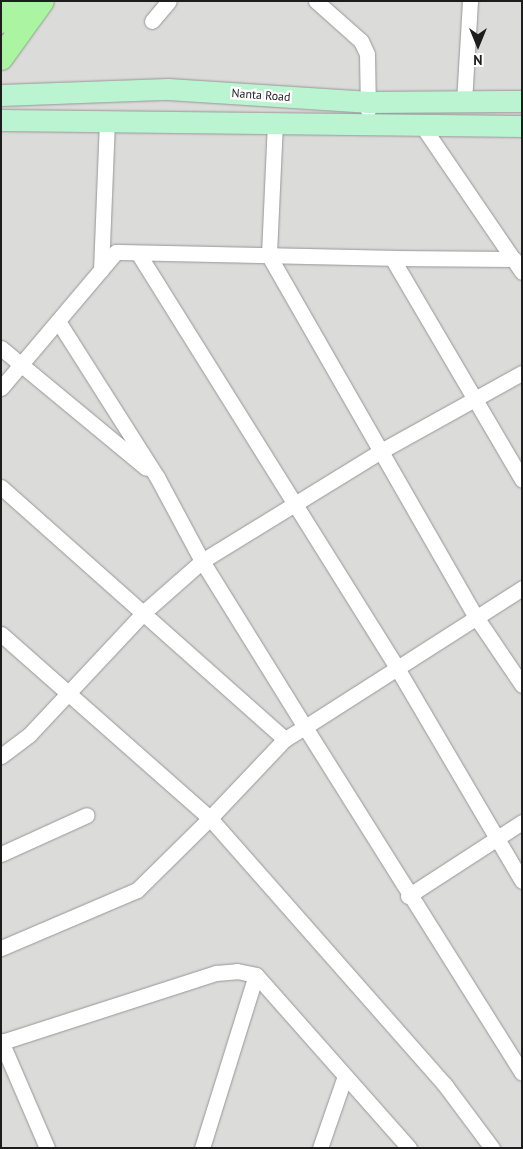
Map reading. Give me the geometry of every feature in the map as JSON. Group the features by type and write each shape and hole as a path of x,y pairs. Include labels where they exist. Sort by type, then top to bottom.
{"main road":[{"path":"1,21 16,1"},
{"path":"1,58 42,1"},
{"name":"Nanta Road","path":"1,95 168,89 367,102 522,101"},
{"name":"Nanta Road","path":"1,120 522,126"}],"street":[{"path":"152,21 169,1"},
{"path":"464,102 470,1"},
{"path":"321,3 361,41 367,54 369,124"},
{"path":"101,270 108,122"},
{"path":"275,122 269,256 476,617 522,685"},
{"path":"421,124 518,266"},
{"path":"1,388 116,252 392,258 518,266"},
{"path":"138,252 397,668 522,881"},
{"path":"392,258 472,400 522,480"},
{"path":"58,321 157,477 202,562 408,896 522,1073"},
{"path":"1,348 157,477"},
{"path":"1,756 29,735 143,613 202,562 381,451 522,373"},
{"path":"1,488 285,739"},
{"path":"1,948 137,890 210,818 285,739 522,588"},
{"path":"1,634 210,818 445,1085 492,1148"},
{"path":"1,854 86,815"},
{"path":"408,896 522,822"},
{"path":"47,1148 2,1041 216,973 237,970 256,975 409,1148"},
{"path":"202,1148 256,975"},
{"path":"320,1148 345,1076"}],"shaded area":[{"path":"1,1 522,1 522,1148 1,1148"}]}
